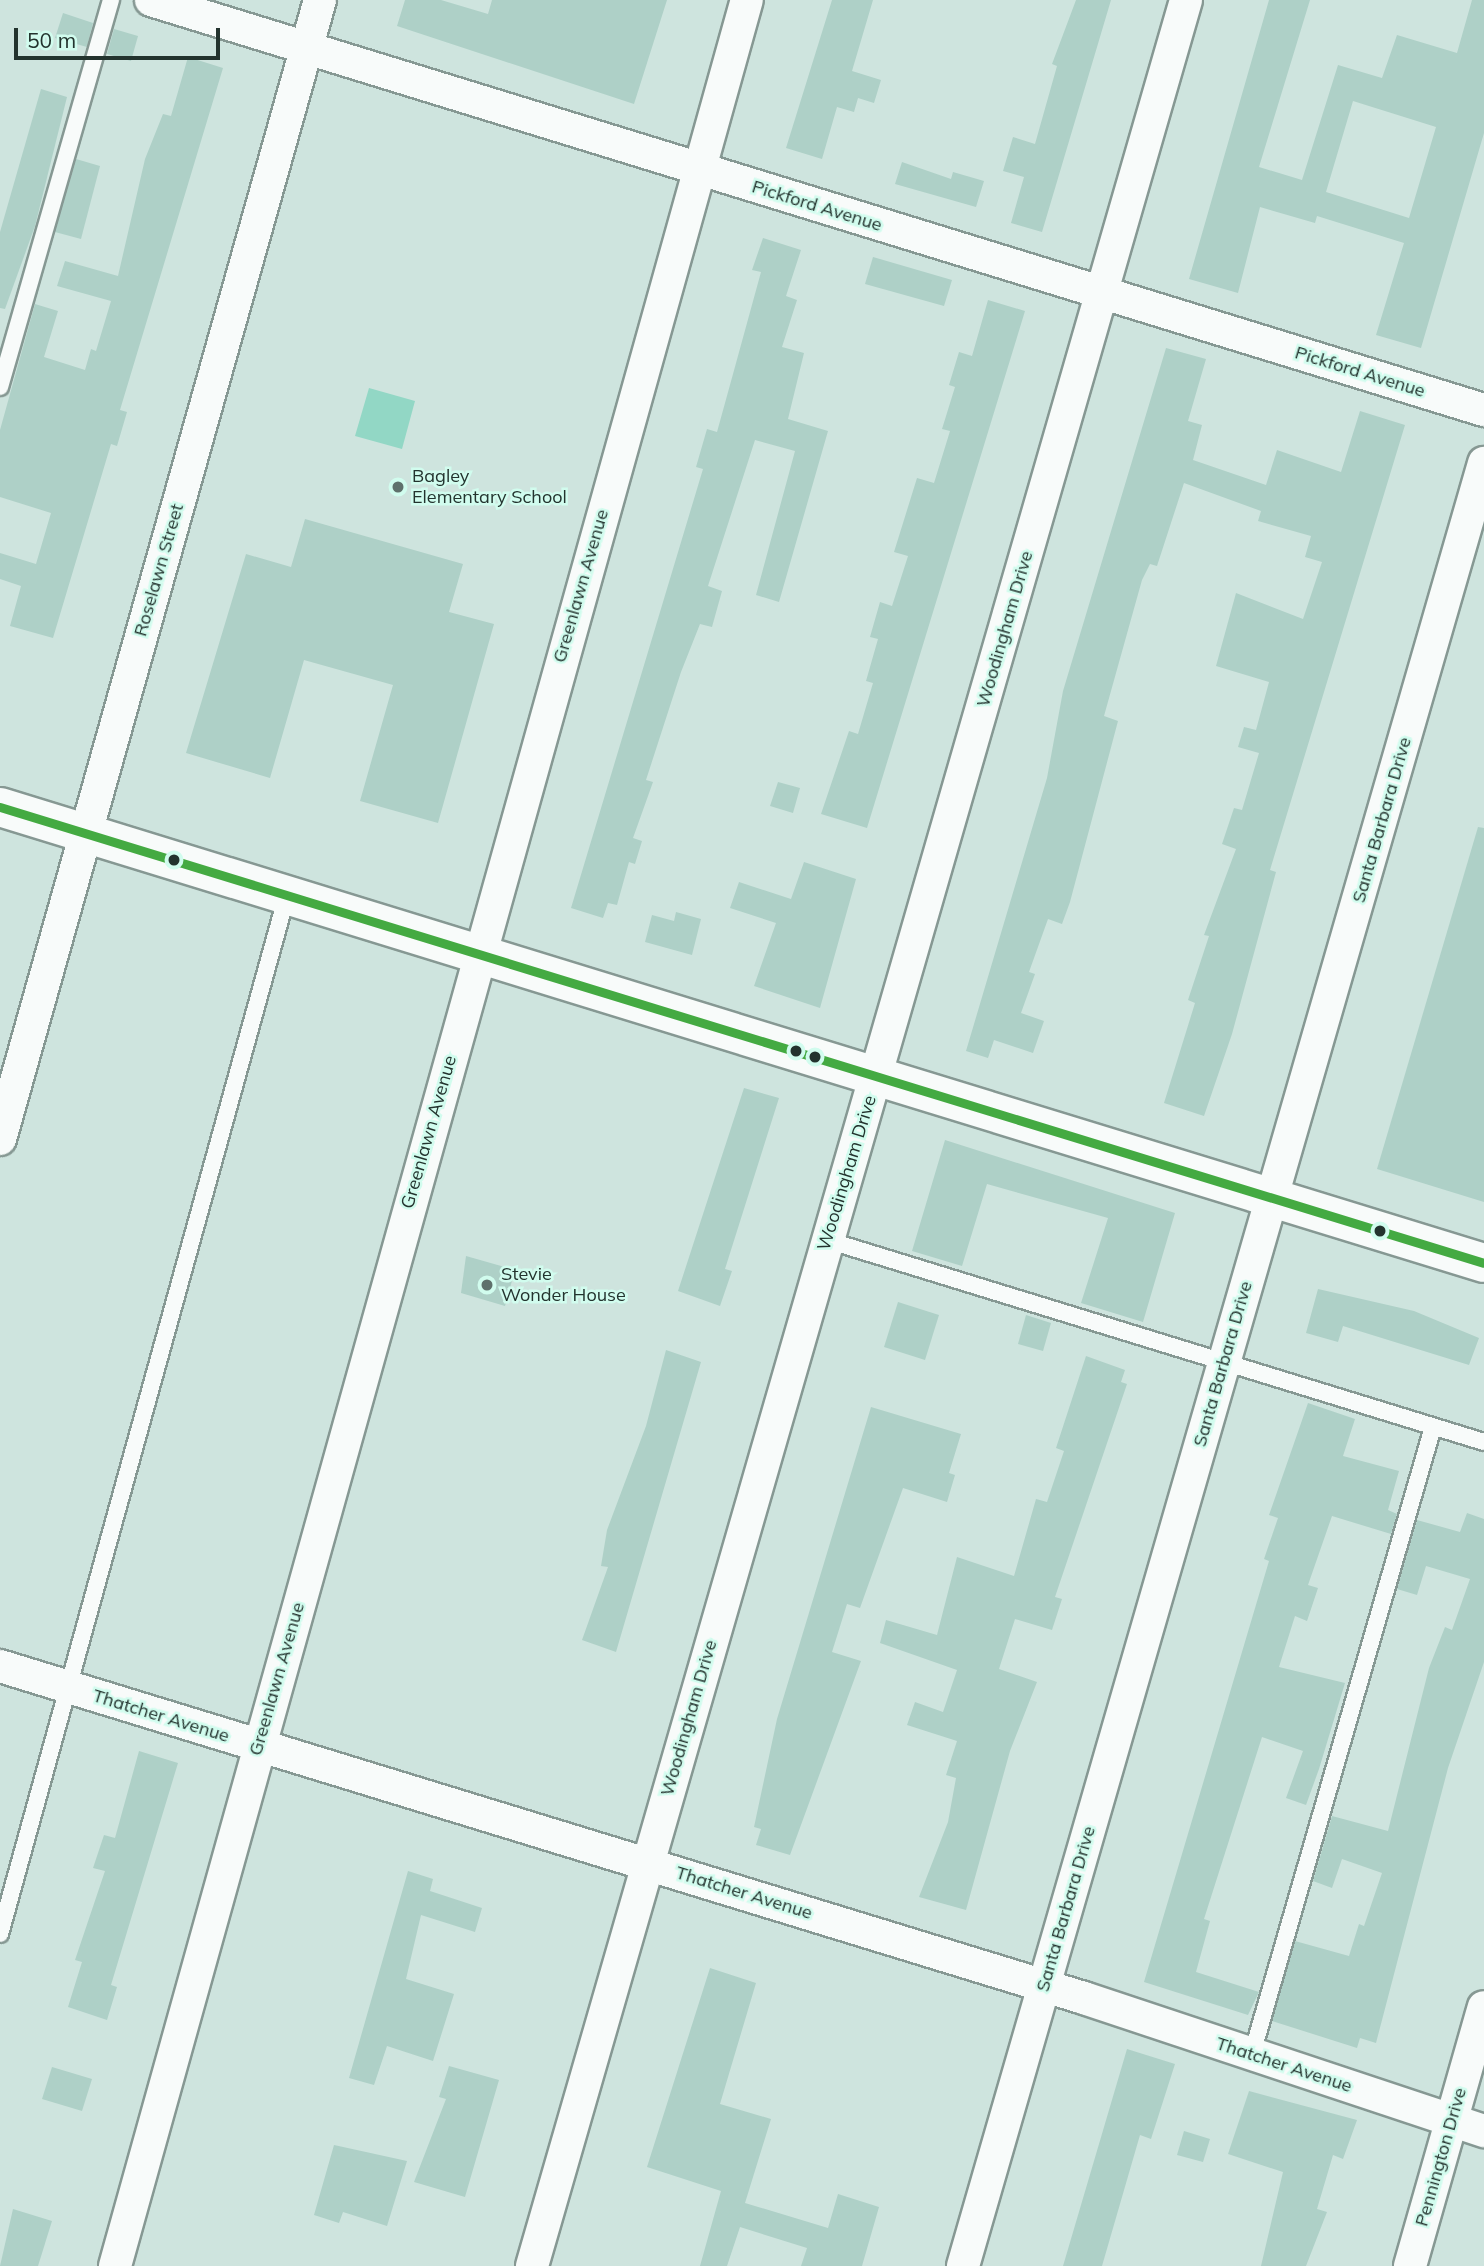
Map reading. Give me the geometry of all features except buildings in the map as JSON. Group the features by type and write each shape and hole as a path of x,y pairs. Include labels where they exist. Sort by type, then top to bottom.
{"street":[{"name":"Pickford Avenue","path":"151,0 1484,410"},
{"name":"Roselawn Street","path":"0,1139 320,0"},
{"name":"Greenlawn Avenue","path":"115,2266 478,954 747,0"},
{"name":"Woodingham Drive","path":"532,2266 1186,0"},
{"name":"Santa Barbara Drive","path":"963,2266 1484,463"},
{"path":"0,807 1484,1263"},
{"name":"Thatcher Avenue","path":"0,1666 1044,1986 1484,2131"},
{"name":"Pennington Drive","path":"1410,2266 1484,2007"}],"lane":[{"path":"0,387 111,0"},
{"path":"0,1934 71,1688 287,895"},
{"path":"827,1240 1484,1442"},
{"path":"1252,2054 1433,1427"}],"green space":[{"path":"369,388 415,401 402,449 355,436"}],"transit line":[{"path":"0,807 1484,1263"}],"place":[{"name":"Bagley Elementary School","path":"398,487"},
{"name":"Stevie Wonder House","path":"487,1285"}]}
